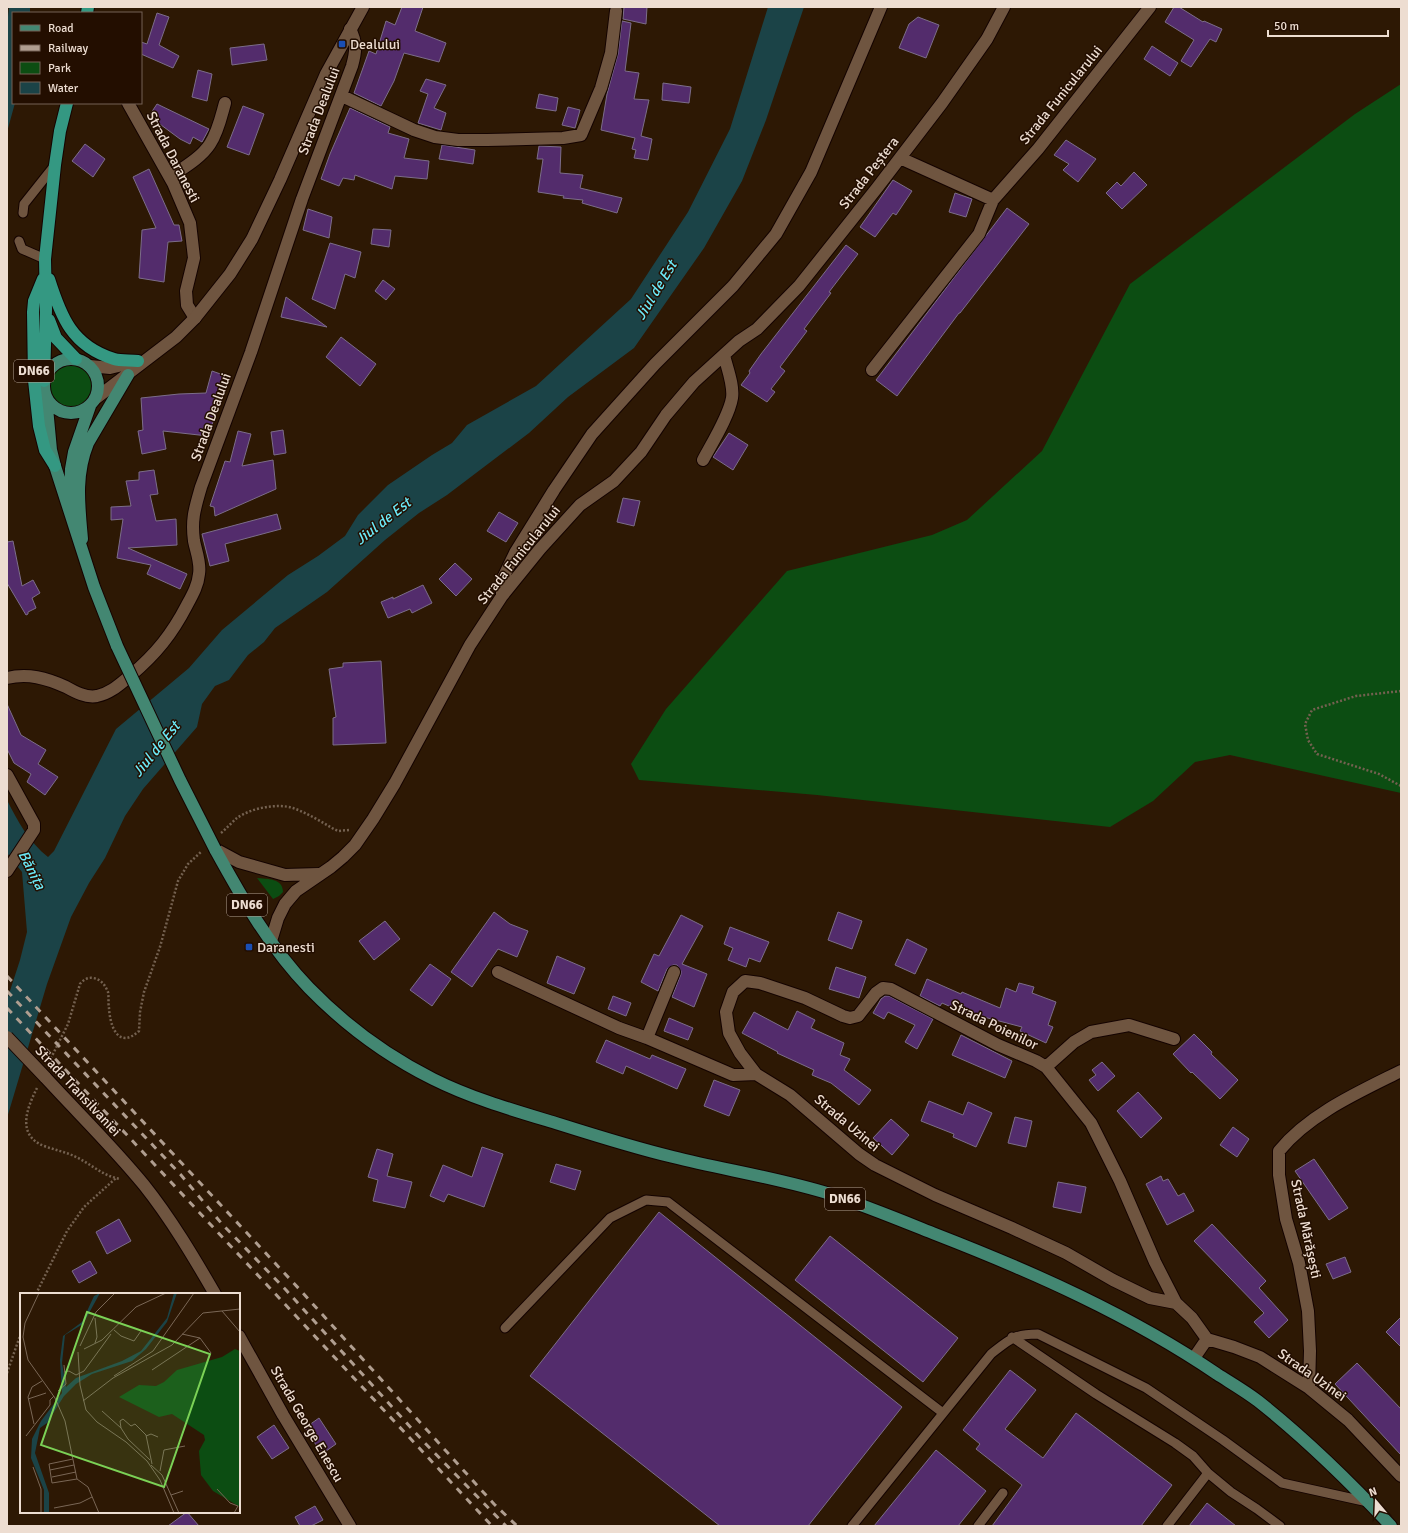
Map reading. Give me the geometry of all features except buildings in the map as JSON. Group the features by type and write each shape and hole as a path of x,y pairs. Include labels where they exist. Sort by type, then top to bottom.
{"highway":[{"name":"DN66","path":"44,381 46,309 45,266 55,165 60,131 67,104"},
{"name":"DN66","path":"45,266 34,301 34,380 41,437 45,450 54,466"},
{"path":"45,266 58,307 68,327 85,344 100,353 115,359 138,361"},
{"name":"DN66","path":"46,309 56,338 76,359"}],"main road":[{"name":"DN66","path":"70,518 71,469 77,441 93,403 99,385 94,371 90,366 76,359 59,361 52,366 47,373 43,389 50,405 57,410 74,414 83,411 93,403"},
{"path":"84,558 79,496 80,464 88,442 128,375"},
{"name":"DN66","path":"46,397 54,466 94,587 118,646 210,849 226,867 247,905 271,941 308,987 339,1016 365,1037 397,1059 433,1079 486,1101 627,1145 675,1158 794,1183 855,1202 981,1252 1048,1281 1115,1313 1194,1358 1262,1404 1314,1449 1391,1526"}],"street":[{"name":"Strada Dealului","path":"93,403 176,337 195,318 230,274 252,239 280,180 326,74 363,7"},
{"path":"502,596 502,580 515,553 554,490 592,434 655,364 733,286 776,234 811,172 881,7"},
{"name":"Strada Peștera","path":"739,341 757,329 798,286 900,158 987,39 1004,7"},
{"name":"Strada Funicularului","path":"872,370 979,234 994,200 1038,149 1150,7"},
{"path":"342,96 414,130 435,137 458,140 487,140 563,138 580,135 601,88 611,53 616,11"},
{"name":"Strada Dealului","path":"7,678 19,675 29,675 56,683 88,696 96,696 109,692 148,661 165,642 178,623 198,583 200,571 192,526 193,513 201,487 251,352 302,199 356,56 354,37 350,29"},
{"path":"170,177 198,157 210,145 225,103"},
{"name":"Strada Daranesti","path":"129,104 170,177 190,223 194,258 186,291 187,305 195,318"},
{"path":"900,158 994,200"},
{"name":"Strada Funicularului","path":"271,941 278,918 285,904 296,891 343,857 355,845 366,829 396,783 470,645 502,596 540,549 580,505 614,481 641,452 666,415 694,382 739,341"},
{"path":"703,460 726,415 732,398 732,387 724,355"},
{"name":"Strada Dealului","path":"90,366 110,368 154,356"},
{"path":"7,775 34,824 34,830 8,870"},
{"path":"210,849 239,862 285,875 319,874"},
{"path":"498,972 619,1028 647,1038 733,1074 756,1074"},
{"path":"647,1038 674,972"},
{"name":"Strada Poienilor","path":"756,1074 740,1053 729,1033 726,1012 733,992 745,981 760,983 805,998 842,1016 850,1018 858,1016 876,993 883,988 891,989 998,1045 1036,1061 1046,1067 1092,1122 1120,1181 1155,1262 1176,1303 1192,1318 1207,1339"},
{"path":"1046,1067 1074,1042 1091,1032 1128,1025 1174,1040"},
{"name":"Strada Transilvaniei","path":"7,1037 46,1072 143,1184"},
{"name":"Strada Mărășești","path":"1309,1388 1310,1351 1308,1311 1299,1263 1286,1219 1279,1175 1278,1151 1288,1140 1312,1120 1401,1071"},
{"name":"Strada Uzinei","path":"756,1074 790,1095 859,1154 875,1165 935,1195 1026,1234 1150,1298 1176,1303"},
{"path":"143,1184 160,1206 194,1258 214,1293"},
{"name":"Strada George Enescu","path":"240,1338 283,1415 350,1526"},
{"path":"1194,1358 1207,1339"},
{"name":"Strada Uzinei","path":"1207,1339 1260,1357 1309,1388 1348,1420 1401,1476"}],"lane":[{"path":"23,213 24,204 55,165"},
{"path":"19,241 22,249 45,266"},
{"path":"505,1328 610,1218 646,1200 668,1202 943,1413"},
{"path":"852,1526 991,1354 1012,1337 1023,1334 1038,1334 1146,1388 1224,1440 1282,1483 1368,1502"},
{"path":"1012,1337 1096,1394 1175,1443 1193,1456 1208,1473 1231,1492 1280,1526"},
{"path":"1167,1526 1208,1473"},
{"path":"978,1526 1003,1493"}],"path":[{"path":"1401,691 1356,696 1312,710 1305,724 1308,740 1317,754 1379,774 1401,786"},
{"path":"221,833 237,818 246,813 272,807 293,808 338,831 366,829"},
{"path":"46,1072 68,1024 80,984 86,979 95,978 105,986 108,994 111,1022 117,1036 121,1038 128,1037 139,1031 140,1012 144,992 160,947 179,877 188,864 210,849"},
{"path":"37,1087 28,1105 26,1119 27,1127 35,1141 44,1146 72,1154 116,1178 143,1184"},
{"path":"36,1293 67,1231 84,1207 116,1178"},
{"path":"7,1373 20,1336"}],"green space":[{"path":"1401,84 1401,793 1230,755 1195,762 1153,801 1110,827 817,795 639,780 631,764 666,709 787,571 932,535 967,520 1042,451 1130,284 1355,114"},
{"path":"71,359 81,361 90,367 96,376 98,386 96,396 90,405 81,411 71,413 61,411 52,405 46,396 44,386 46,376 52,367 61,361"},
{"path":"257,878 274,880 280,884 283,892 273,899"}],"water":[{"path":"9,7 30,7 30,12 12,12 12,104 15,104 7,132 7,26"},
{"path":"768,7 804,7 766,120 742,181 704,248 634,348 568,397 529,433 447,495 419,513 385,540 327,592 275,628 264,642 248,655 229,680 215,686 202,704 197,727 143,789 125,816 105,858 89,883 71,917 47,984 7,1118 7,1000 27,932 22,872 7,853 7,800 24,831 35,845 48,857 54,851 116,729 189,668 222,630 288,575 318,556 345,536 358,515 388,485 452,443 467,425 536,386 631,299 688,212 730,129"}],"railway":[{"path":"7,976 302,1292 494,1504 517,1526"},
{"path":"7,991 181,1175 222,1224 286,1290 423,1441 506,1526"},
{"path":"7,1008 492,1526"}],"place":[{"name":"Dealului","path":"342,44"},
{"name":"Daranesti","path":"249,947"}],"water label":[{"name":"Jiul de Est","path":"656,290"},
{"name":"Jiul de Est","path":"383,521"},
{"name":"Jiul de Est","path":"156,749"},
{"name":"Bănița","path":"32,870"}]}
